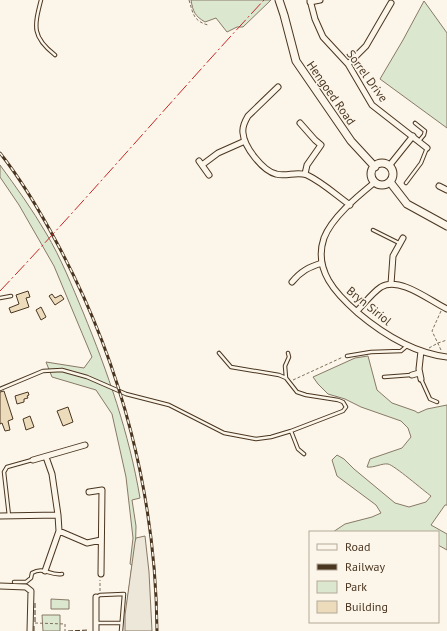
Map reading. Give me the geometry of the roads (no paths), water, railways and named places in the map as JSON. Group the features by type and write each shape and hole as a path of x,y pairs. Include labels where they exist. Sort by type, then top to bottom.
{"street":[{"name":"Hengoed Road","path":"279,0 296,61 351,141 375,167"},
{"path":"310,1 320,0"},
{"name":"Sorrel Drive","path":"310,1 315,19 323,37 348,64 372,104 427,148"},
{"path":"348,64 366,46 390,3"},
{"path":"278,87 248,116 245,121 242,133 249,149 267,171 282,175 294,173 305,174 313,178 350,205"},
{"path":"300,123 321,145 307,165 305,174"},
{"path":"389,166 413,136"},
{"path":"209,175 201,163 218,153 245,141"},
{"path":"380,164 387,164 392,169 393,176 390,182 381,185 375,182 372,176 375,167 380,164"},
{"name":"Bryn Siriol","path":"375,182 350,205 330,227 324,238 321,252 322,263 326,276 348,305 371,324 393,338 408,345 422,351 445,357"},
{"path":"390,182 407,204 447,226"},
{"path":"439,186 447,190"},
{"path":"391,284 393,256 403,238"},
{"path":"292,282 303,270 322,263"},
{"path":"357,312 375,292 383,286 391,284 398,284 412,290 445,308"},
{"path":"422,351 419,373 422,379"},
{"path":"412,375 419,373"},
{"path":"32,460 85,446"},
{"path":"46,457 52,474 59,531 46,571"},
{"path":"89,492 102,490 101,574"},
{"path":"0,516 58,515"},
{"path":"59,531 87,543 101,540"},
{"path":"0,586 26,587 31,592 30,631"},
{"path":"96,631 99,596"}],"lane":[{"path":"41,0 37,19 37,33 42,44 55,55"},
{"path":"415,123 424,132 424,135 419,141"},
{"path":"406,183 421,162 427,148"},
{"path":"374,230 400,244"},
{"path":"0,298 12,296"},
{"path":"347,356 371,352 401,351 408,345"},
{"path":"0,389 43,371 62,370 87,377 126,394 169,405 224,433 256,439 271,437 291,431 343,411 346,407 343,402 338,400 306,395 297,392 288,380 279,375 231,367 219,353"},
{"path":"288,353 289,357 285,366 288,380"},
{"path":"384,377 412,375"},
{"path":"422,379 430,400 437,402"},
{"path":"291,431 298,449 304,454"},
{"path":"9,516 4,472 7,467 32,460"},
{"path":"14,582 28,581 32,573 36,571 46,571 56,575 62,574"},
{"path":"99,596 124,594 121,631"},
{"path":"96,623 121,623"}],"railway":[{"path":"0,153 16,175 45,221 81,290 117,384 131,432 142,481 150,531 155,581 157,631"}]}
